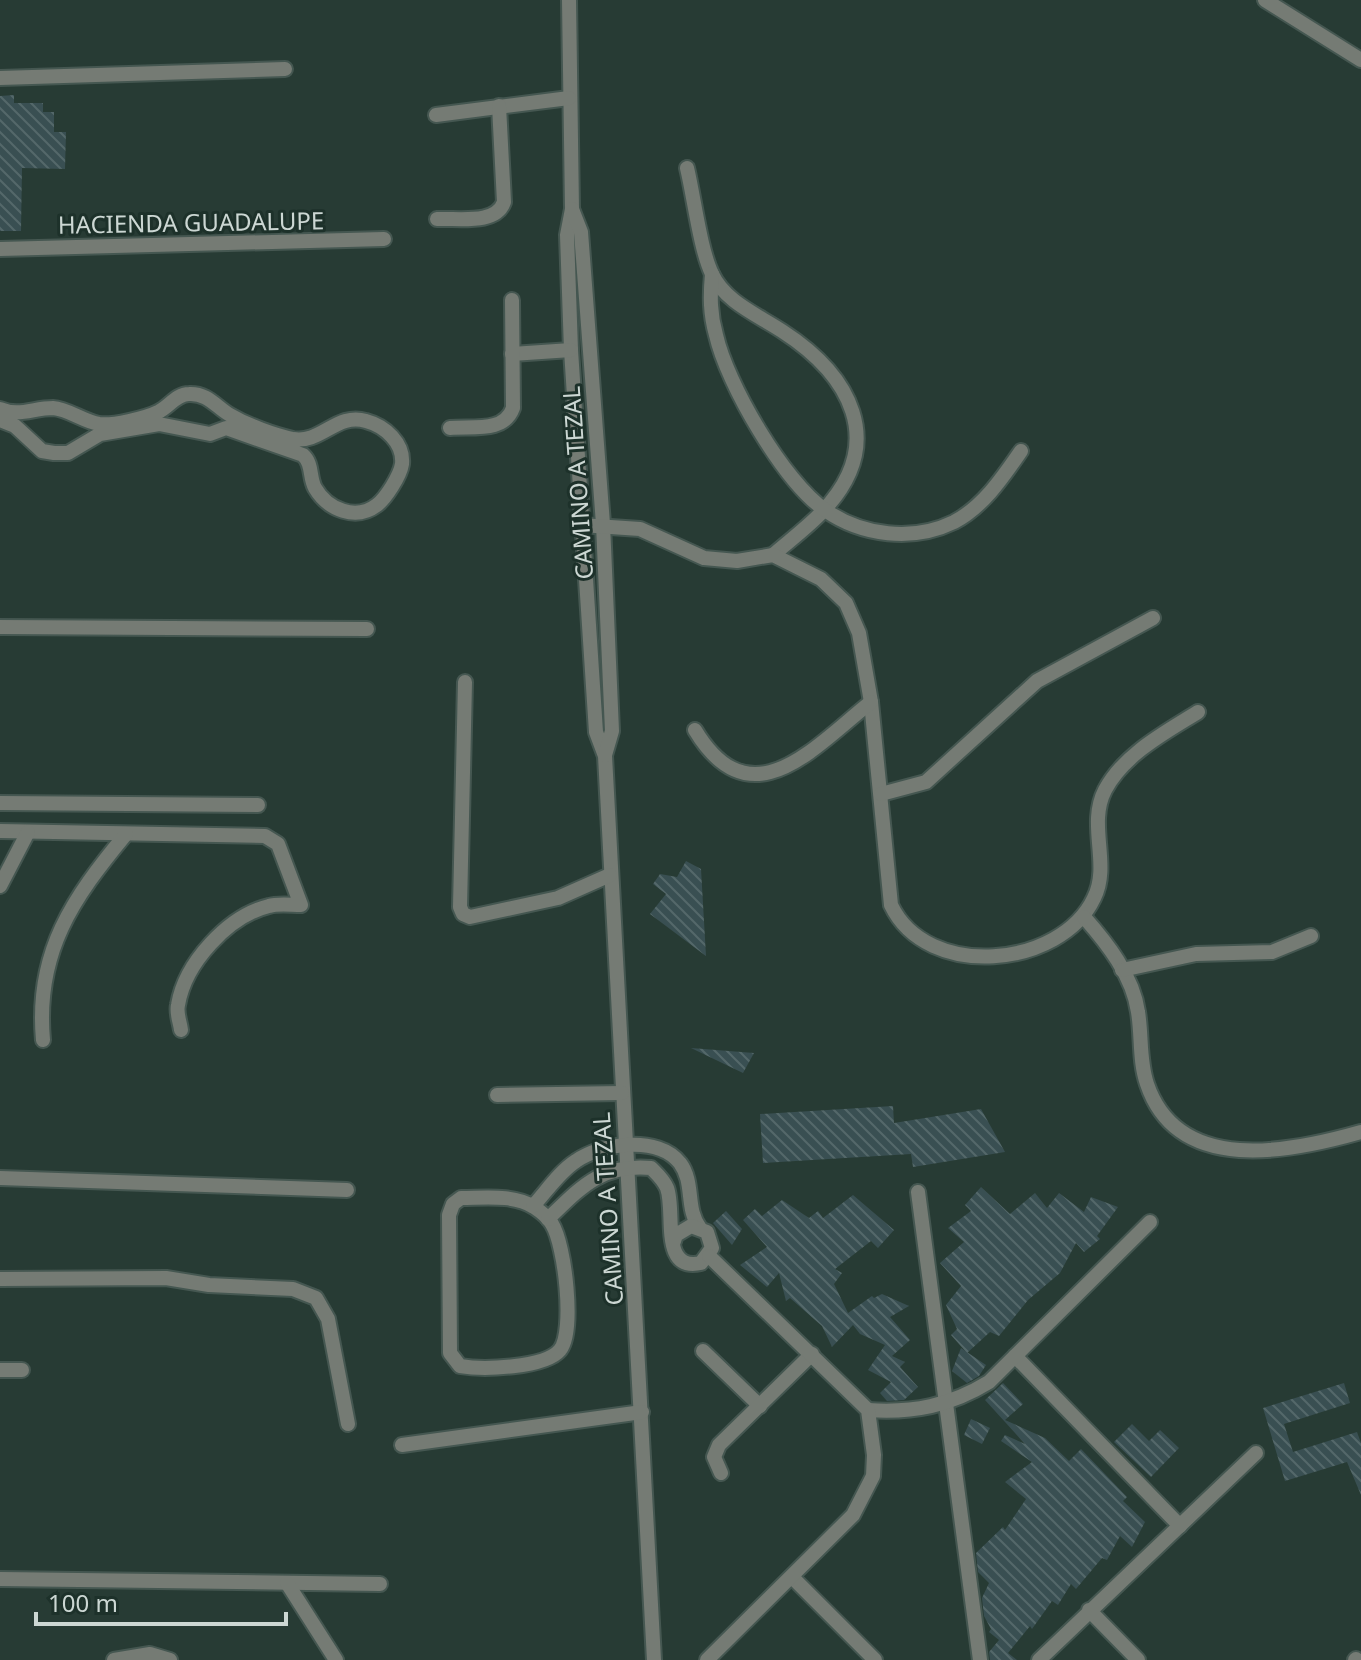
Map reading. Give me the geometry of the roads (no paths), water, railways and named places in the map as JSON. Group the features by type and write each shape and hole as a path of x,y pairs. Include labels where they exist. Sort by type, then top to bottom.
{"street":[{"name":"CAMINO A TEZAL","path":"569,0 572,209 567,235 571,350 596,732 605,756"},
{"path":"1265,0 1361,60"},
{"path":"0,78 285,69"},
{"path":"436,115 569,98"},
{"path":"437,219 493,217 500,212 504,202 499,106"},
{"path":"687,168 712,274 710,305 716,338 737,389 775,452 824,510 863,529 900,534 926,531 955,521 981,502 1021,451"},
{"name":"CAMINO A TEZAL","path":"572,209 581,232 603,524 612,731 605,756 610,875 654,1660"},
{"name":"HACIENDA GUADALUPE","path":"0,249 384,239"},
{"path":"581,525 603,524 640,529 704,558 737,561 773,555 824,510 844,481 858,432 852,405 817,355 743,308 712,274"},
{"path":"450,428 500,425 509,417 513,408 512,300"},
{"path":"512,354 571,350"},
{"path":"0,409 13,415 56,408 102,425 159,412 185,393 200,394 220,405 228,415 291,438 309,441 346,419 365,420 384,429 399,445 402,460 400,473 380,503 364,513 348,513 335,508 315,488 309,461 303,455 226,428 210,434 159,424 100,434 68,453 54,453 42,451 15,426 0,420"},
{"path":"773,555 821,579 846,603 859,633 871,702 891,905 900,923 915,939 952,956 993,958 1031,948 1063,933 1084,917 1096,894 1100,871 1096,820 1105,790 1153,740 1198,712"},
{"path":"881,794 902,791 926,782 1037,681 1153,618"},
{"path":"0,627 367,629"},
{"path":"465,682 460,907 463,914 470,917 544,902 610,875"},
{"path":"695,730 715,758 735,771 761,776 783,770 808,754 871,702"},
{"path":"0,803 258,805"},
{"path":"0,831 265,836 278,844 301,905 269,905 231,925 205,951 184,984 177,1007 181,1030"},
{"path":"0,886 28,832"},
{"path":"43,1040 40,1014 45,975 58,929 83,885 126,834"},
{"path":"1084,917 1109,945 1138,1009 1146,1082 1155,1105 1181,1130 1218,1148 1249,1153 1285,1150 1361,1132"},
{"path":"1122,970 1196,954 1272,952 1311,936"},
{"path":"497,1095 622,1093"},
{"path":"533,1206 573,1163 624,1144 662,1149 680,1163 689,1181 692,1217 711,1240 709,1256 701,1263 691,1265 681,1262 674,1254 667,1189 661,1177 651,1168 625,1166 587,1182 548,1219"},
{"path":"0,1178 347,1190"},
{"path":"918,1192 980,1660"},
{"path":"461,1198 506,1199 533,1206 548,1219 561,1244 567,1338 559,1352 545,1361 476,1369 460,1366 450,1353 449,1215 453,1204 461,1198"},
{"path":"868,1410 927,1409 948,1403 989,1382 1150,1222"},
{"path":"673,1244 682,1229 700,1228"},
{"path":"707,1660 853,1515 867,1494 873,1476 874,1455 868,1410 709,1256"},
{"path":"0,1279 166,1278 209,1285 306,1292 324,1307 328,1319 348,1424"},
{"path":"703,1351 760,1406"},
{"path":"721,1473 715,1450 812,1354"},
{"path":"1015,1356 1180,1526"},
{"path":"0,1370 22,1370"},
{"path":"402,1445 642,1412"},
{"path":"1039,1660 1256,1453"},
{"path":"792,1577 875,1660"},
{"path":"0,1579 380,1584"},
{"path":"287,1583 336,1660"},
{"path":"1089,1610 1138,1660"},
{"path":"114,1660 150,1654 170,1660"}]}
